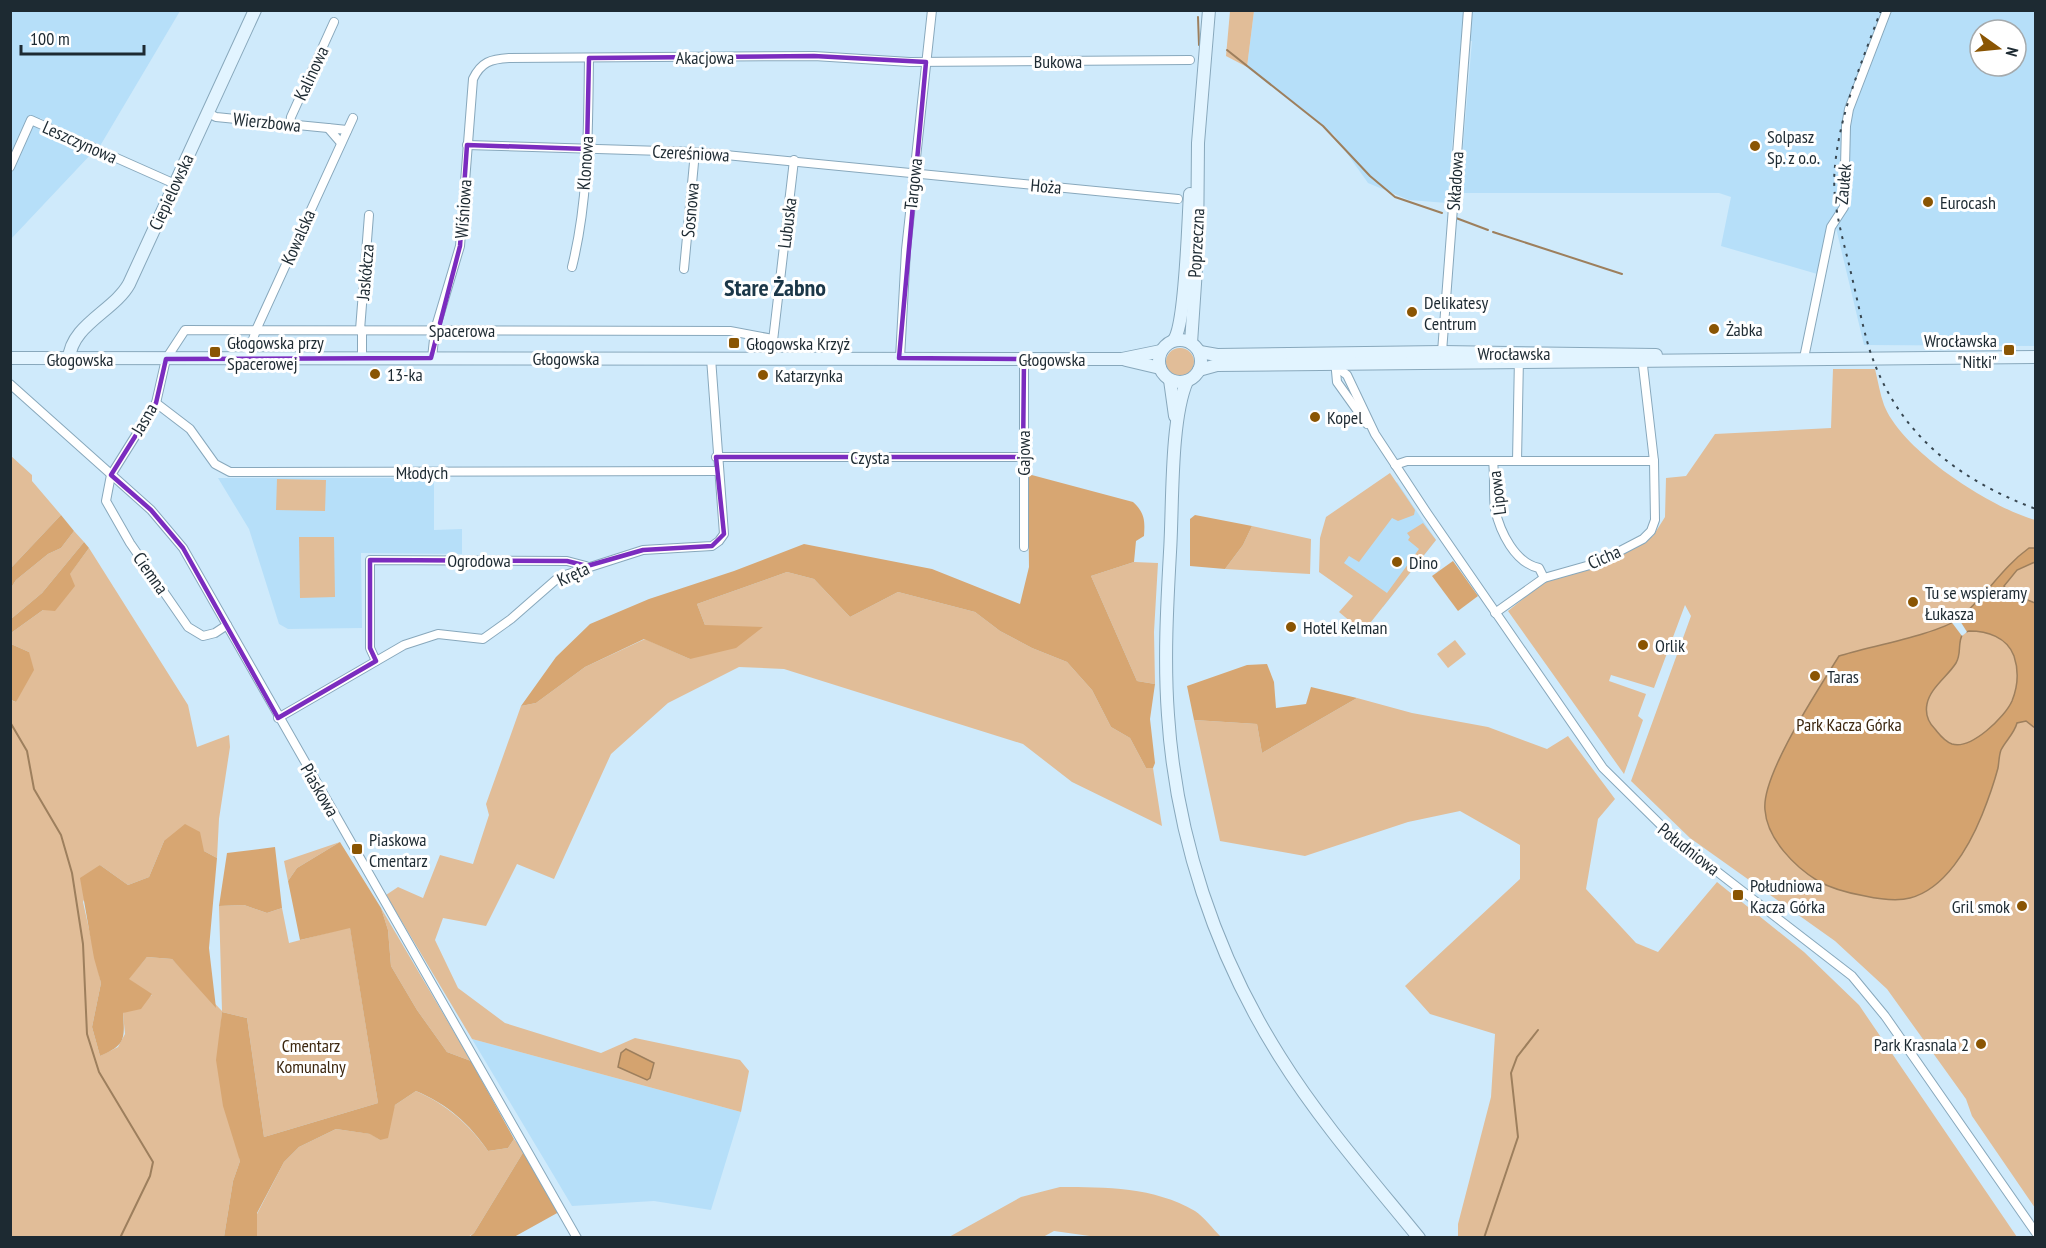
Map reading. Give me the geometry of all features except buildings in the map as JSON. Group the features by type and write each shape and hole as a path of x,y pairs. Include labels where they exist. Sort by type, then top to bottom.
{"street":[{"name":"Ciepielowska","path":"69,359 78,336 125,291 255,10"},
{"name":"Targowa","path":"900,358 914,173 932,10"},
{"name":"Poprzeczna","path":"1195,347 1198,143 1209,10"},
{"name":"Składowa","path":"1442,352 1468,10"},
{"name":"Zaułek","path":"1804,358 1831,227 1844,207 1846,126 1850,109 1887,10"},
{"name":"Kalinowa","path":"290,124 291,117 334,22"},
{"name":"Akacjowa","path":"485,62 509,58 823,57 926,62"},
{"name":"Klonowa","path":"572,267 578,240 587,149 589,58"},
{"name":"Bukowa","path":"926,62 1190,60"},
{"name":"Wiśniowa","path":"432,358 435,330 460,246 472,79 477,69 485,62"},
{"name":"Wierzbowa","path":"208,113 216,117 347,130"},
{"name":"Kowalska","path":"248,358 256,330 352,118"},
{"name":"Leszczynowa","path":"10,167 31,120 175,184"},
{"path":"328,128 341,143"},
{"name":"Poprzeczna","path":"1174,340 1178,334 1191,183 1198,143"},
{"name":"Czereśniowa","path":"467,145 695,152 914,173"},
{"name":"Sosnowa","path":"684,269 695,152"},
{"name":"Lubuska","path":"771,358 794,160"},
{"name":"Hoża","path":"914,173 1179,199"},
{"name":"Jaskółcza","path":"362,358 361,330 369,215"},
{"name":"Spacerowa","path":"166,359 185,330 730,331 773,339"},
{"path":"1177,426 1170,380 1160,368 1161,351 1174,340 1217,355 1335,360"},
{"path":"1195,347 1199,370"},
{"name":"Głogowska","path":"10,358 1122,359 1161,351"},
{"name":"Wrocławska","path":"1335,360 1442,352 1519,358 2036,357"},
{"path":"1420,364 1442,352 1452,364"},
{"name":"Kręta","path":"278,718 404,645 438,634 483,639 511,619 560,577 587,566 643,550 712,546 719,542 724,534 717,471 711,358"},
{"name":"Wrocławska","path":"1335,360 1358,365 1452,364 1519,358"},
{"name":"Lipowa","path":"1395,465 1407,461 1517,461 1519,358"},
{"name":"Cicha","path":"1495,613 1544,578 1598,563 1643,538 1651,531 1655,520 1654,461 1642,358"},
{"name":"Jasna","path":"111,476 156,403 166,359"},
{"name":"Gajowa","path":"1024,359 1024,547"},
{"name":"Głogowska","path":"1122,359 1160,368"},
{"path":"1335,360 1217,365 1199,370 1187,381 1177,426 1166,621 1168,716 1176,787 1202,894 1238,982 1280,1059 1329,1127 1419,1238"},
{"name":"Południowa","path":"1335,360 1349,378 1376,434"},
{"name":"Południowa","path":"1335,360 1337,382 1376,434 1586,746 1623,791 1675,839 1834,960 1868,994 2036,1233"},
{"path":"1349,378 1358,365"},
{"path":"1170,380 1187,381"},
{"name":"Piaskowa","path":"10,384 151,510 169,529 227,625 278,718 577,1238"},
{"name":"Młodych","path":"156,403 190,429 215,464 230,472 717,471"},
{"name":"Czysta","path":"716,457 1023,458"},
{"name":"Lipowa","path":"1493,461 1498,518 1515,554 1532,567 1539,568 1544,578"},
{"path":"1517,461 1654,461"},
{"name":"Ciemna","path":"111,476 106,501 130,543 188,627 202,636 215,633 227,625"},
{"name":"Ogrodowa","path":"376,661 370,648 370,560 567,561 587,566"}],"highlighted area":[{"path":"814,56 926,62 899,358 1024,359 1023,457 716,457 724,534 712,546 643,550 587,566 567,561 370,560 370,648 376,661 278,718 183,548 151,510 111,475 156,403 166,359 431,358 460,246 467,145 587,149 589,58"}],"shaded area":[{"path":"11,11 180,11 100,146 40,118 38,129 93,152 11,239"},
{"path":"1254,11 2035,11 2035,346 1864,345 1836,228 1824,276 1721,246 1731,197 1719,193 1459,193 1472,41 1461,41 1447,203 1409,200 1368,183 1334,135 1247,67"},
{"path":"1028,474 1133,502 1142,514 1144,536 1136,541 1134,562 1091,576 1137,681 1155,684 1150,719 1155,763 1153,768 1146,768 1130,738 1111,727 1092,690 1067,662 1032,648 1000,631 975,612 898,592 850,617 814,579 787,572 697,604 705,625 763,627 736,648 690,659 644,639 585,667 536,703 521,706 556,657 590,624 649,599 734,571 804,544 932,569 1020,604 1029,567"},
{"path":"218,478 434,478 434,530 462,529 462,554 361,553 362,628 288,629 279,624 249,529"},
{"path":"1397,482 1436,540 1383,607 1331,571"},
{"path":"61,515 74,531 61,548 48,554 16,580 11,588 11,568"},
{"path":"1195,515 1252,526 1243,545 1225,569 1190,566 1190,519"},
{"path":"84,542 89,548 70,574 75,586 55,611 43,610 11,633 11,619 42,593"},
{"path":"2029,548 2035,548 2035,562 2017,570 2004,586 2008,592 2035,603 2035,728 2026,721 2017,723 2003,746 1986,803 1977,827 1963,853 1934,886 1923,893 1905,899 1888,900 1859,895 1818,881 1800,868 1777,842 1767,821 1765,810 1766,795 1772,776 1793,732 1819,688 1839,656 1919,635 1958,619","holes":["1976,631 1996,636 2011,649 2017,667 2016,690 2008,708 1986,731 1968,742 1960,745 1952,744 1942,738 1931,724 1927,714 1927,704 1935,687 1956,663 1963,633"]},
{"path":"1453,561 1478,596 1458,611 1432,576"},
{"path":"11,644 29,652 34,670 16,702 11,700"},
{"path":"1267,664 1274,682 1276,708 1306,704 1311,687 1357,698 1262,753 1257,724 1194,720 1187,686 1247,665"},
{"path":"185,824 200,832 204,851 217,858 209,948 216,1008 172,959 147,957 129,979 152,994 141,1009 123,1013 122,1040 119,1045 100,1056 92,1027 101,983 94,958 80,878 100,865 128,885 149,877 164,841"},
{"path":"340,842 381,908 388,930 391,966 417,1010 447,1052 471,1061 514,1139 508,1148 488,1151 456,1115 438,1102 416,1091 395,1105 388,1138 380,1140 370,1134 336,1129 299,1147 284,1162 257,1213 257,1237 224,1237 233,1181 240,1161 223,1106 216,1060 222,1012 247,1018 264,1137 378,1103 350,928 300,940 288,881 297,868"},
{"path":"275,847 282,908 267,913 244,905 219,906 227,853"},
{"path":"472,1039 741,1112 711,1210 654,1201 572,1206"},
{"path":"626,1049 654,1063 650,1078 647,1080 618,1067 621,1053"},
{"path":"524,1151 559,1212 514,1237 468,1238 474,1233"}],"green space":[{"path":"1230,11 1254,11 1247,67 1226,56"},
{"path":"1180,348 1190,352 1194,362 1190,372 1180,376 1170,372 1166,362 1170,352"},
{"name":"Park Kacza Górka","path":"1833,369 1875,369 1884,405 1894,423 1909,441 1949,475 1972,490 2016,513 2035,520 2035,1208 1972,1116 1966,1099 1887,989 1835,941 1690,838 1631,781 1691,616 1685,605 1654,688 1611,675 1609,681 1646,694 1638,716 1643,720 1624,774 1508,611 1553,575 1598,567 1653,536 1665,517 1666,478 1686,476 1715,434 1831,428"},
{"path":"11,456 32,475 32,481 61,515 11,568"},
{"path":"1390,473 1415,510 1414,515 1398,521 1392,518 1359,562 1349,556 1344,563 1387,593 1419,549 1408,540 1410,537 1407,533 1423,523 1436,540 1363,632 1339,612 1353,596 1319,572 1320,538 1326,517"},
{"path":"277,479 326,480 325,511 276,510"},
{"path":"1252,526 1311,539 1310,574 1225,569 1243,545"},
{"path":"74,531 84,542 42,593 11,619 11,588 16,580 48,554 61,548"},
{"path":"299,537 334,537 335,597 300,598"},
{"name":"Cmentarz Komunalny","path":"89,548 188,705 197,747 229,735 230,747 219,819 217,858 204,851 164,841 149,877 128,885 100,865 83,902 101,983 92,1027 100,1056 118,1047 125,1034 123,1013 152,995 128,979 147,957 172,959 222,1011 219,906 244,905 267,913 282,908 289,943 350,927 378,1103 264,1137 247,1018 222,1012 220,1034 240,1161 233,1181 224,1237 11,1237 10,700 16,702 29,652 11,644 11,633 43,610"},
{"path":"1134,562 1158,563 1154,632 1155,684 1137,681 1091,576"},
{"path":"787,572 814,579 850,617 898,592 975,612 1000,631 1032,648 1067,662 1092,690 1111,727 1130,738 1146,768 1153,768 1162,826 1072,782 1023,744 784,669 739,667 668,703 611,754 554,879 517,864 486,926 443,918 435,940 458,988 505,1023 601,1053 635,1038 740,1060 749,1071 741,1112 472,1039 386,895 398,887 423,898 440,855 473,864 489,815 486,804 521,706 536,703 585,667 645,639 690,659 705,625 697,604"},
{"path":"1455,640 1466,654 1448,668 1437,654"},
{"path":"1357,698 1412,713 1488,727 1547,749 1568,736 1615,799 1598,819 1586,889 1636,943 1658,952 1717,882 1804,952 1859,1005 2017,1237 1458,1237 1458,1224 1491,1097 1495,1034 1430,1014 1405,986 1520,879 1520,845 1460,811 1408,822 1305,856 1220,841 1194,720 1257,724 1262,753"},
{"path":"340,842 297,868 288,881 284,861"},
{"path":"381,908 471,1061 447,1052 417,1010 391,966 388,930"},
{"path":"416,1091 438,1102 456,1116 488,1151 508,1148 514,1139 524,1151 474,1233 468,1237 257,1237 257,1214 284,1162 299,1147 336,1129 371,1134 380,1140 395,1105"},
{"path":"1060,1187 1112,1188 1163,1197 1195,1211 1221,1237 1104,1238 1054,1231 1043,1237 949,1237 1021,1197"}],"pier":[{"path":"1957,616 1967,632 1962,636 1950,620"}],"waterway":[{"path":"1198,17 1199,45"},
{"path":"1227,50 1323,126 1370,176 1395,197 1442,213"},
{"path":"1456,218 1488,230"},
{"path":"1493,232 1622,274"},
{"path":"10,722 27,751 34,789 61,835 72,873 83,944 87,1034 99,1072 153,1162 150,1176 120,1238"},
{"path":"1484,1238 1518,1137 1511,1073 1517,1057 1538,1030"}],"railway":[{"path":"1881,10 1847,107 1838,146 1834,180 1838,220 1869,348 1895,404 1933,449 1980,483 2036,509"}],"place":[{"name":"Solpasz Sp. z o.o.","path":"1755,146"},
{"name":"Eurocash","path":"1928,202"},
{"name":"Delikatesy Centrum","path":"1412,312"},
{"name":"Żabka","path":"1714,329"},
{"name":"Głogowska Krzyż","path":"734,343"},
{"name":"Wrocławska \"Nitki\"","path":"2009,350"},
{"name":"Głogowska przy Spacerowej","path":"215,352"},
{"name":"13-ka","path":"375,374"},
{"name":"Katarzynka","path":"763,375"},
{"name":"Kopel","path":"1315,417"},
{"name":"Dino","path":"1397,562"},
{"name":"Tu se wspieramy Łukasza","path":"1913,602"},
{"name":"Hotel Kelman","path":"1291,627"},
{"name":"Orlik","path":"1643,645"},
{"name":"Taras","path":"1815,676"},
{"name":"Piaskowa Cmentarz","path":"357,849"},
{"name":"Południowa Kacza Górka","path":"1738,895"},
{"name":"Gril smok","path":"2022,906"},
{"name":"Park Krasnala 2","path":"1981,1044"}],"district":[{"name":"Stare Żabno","path":"775,287"}]}
